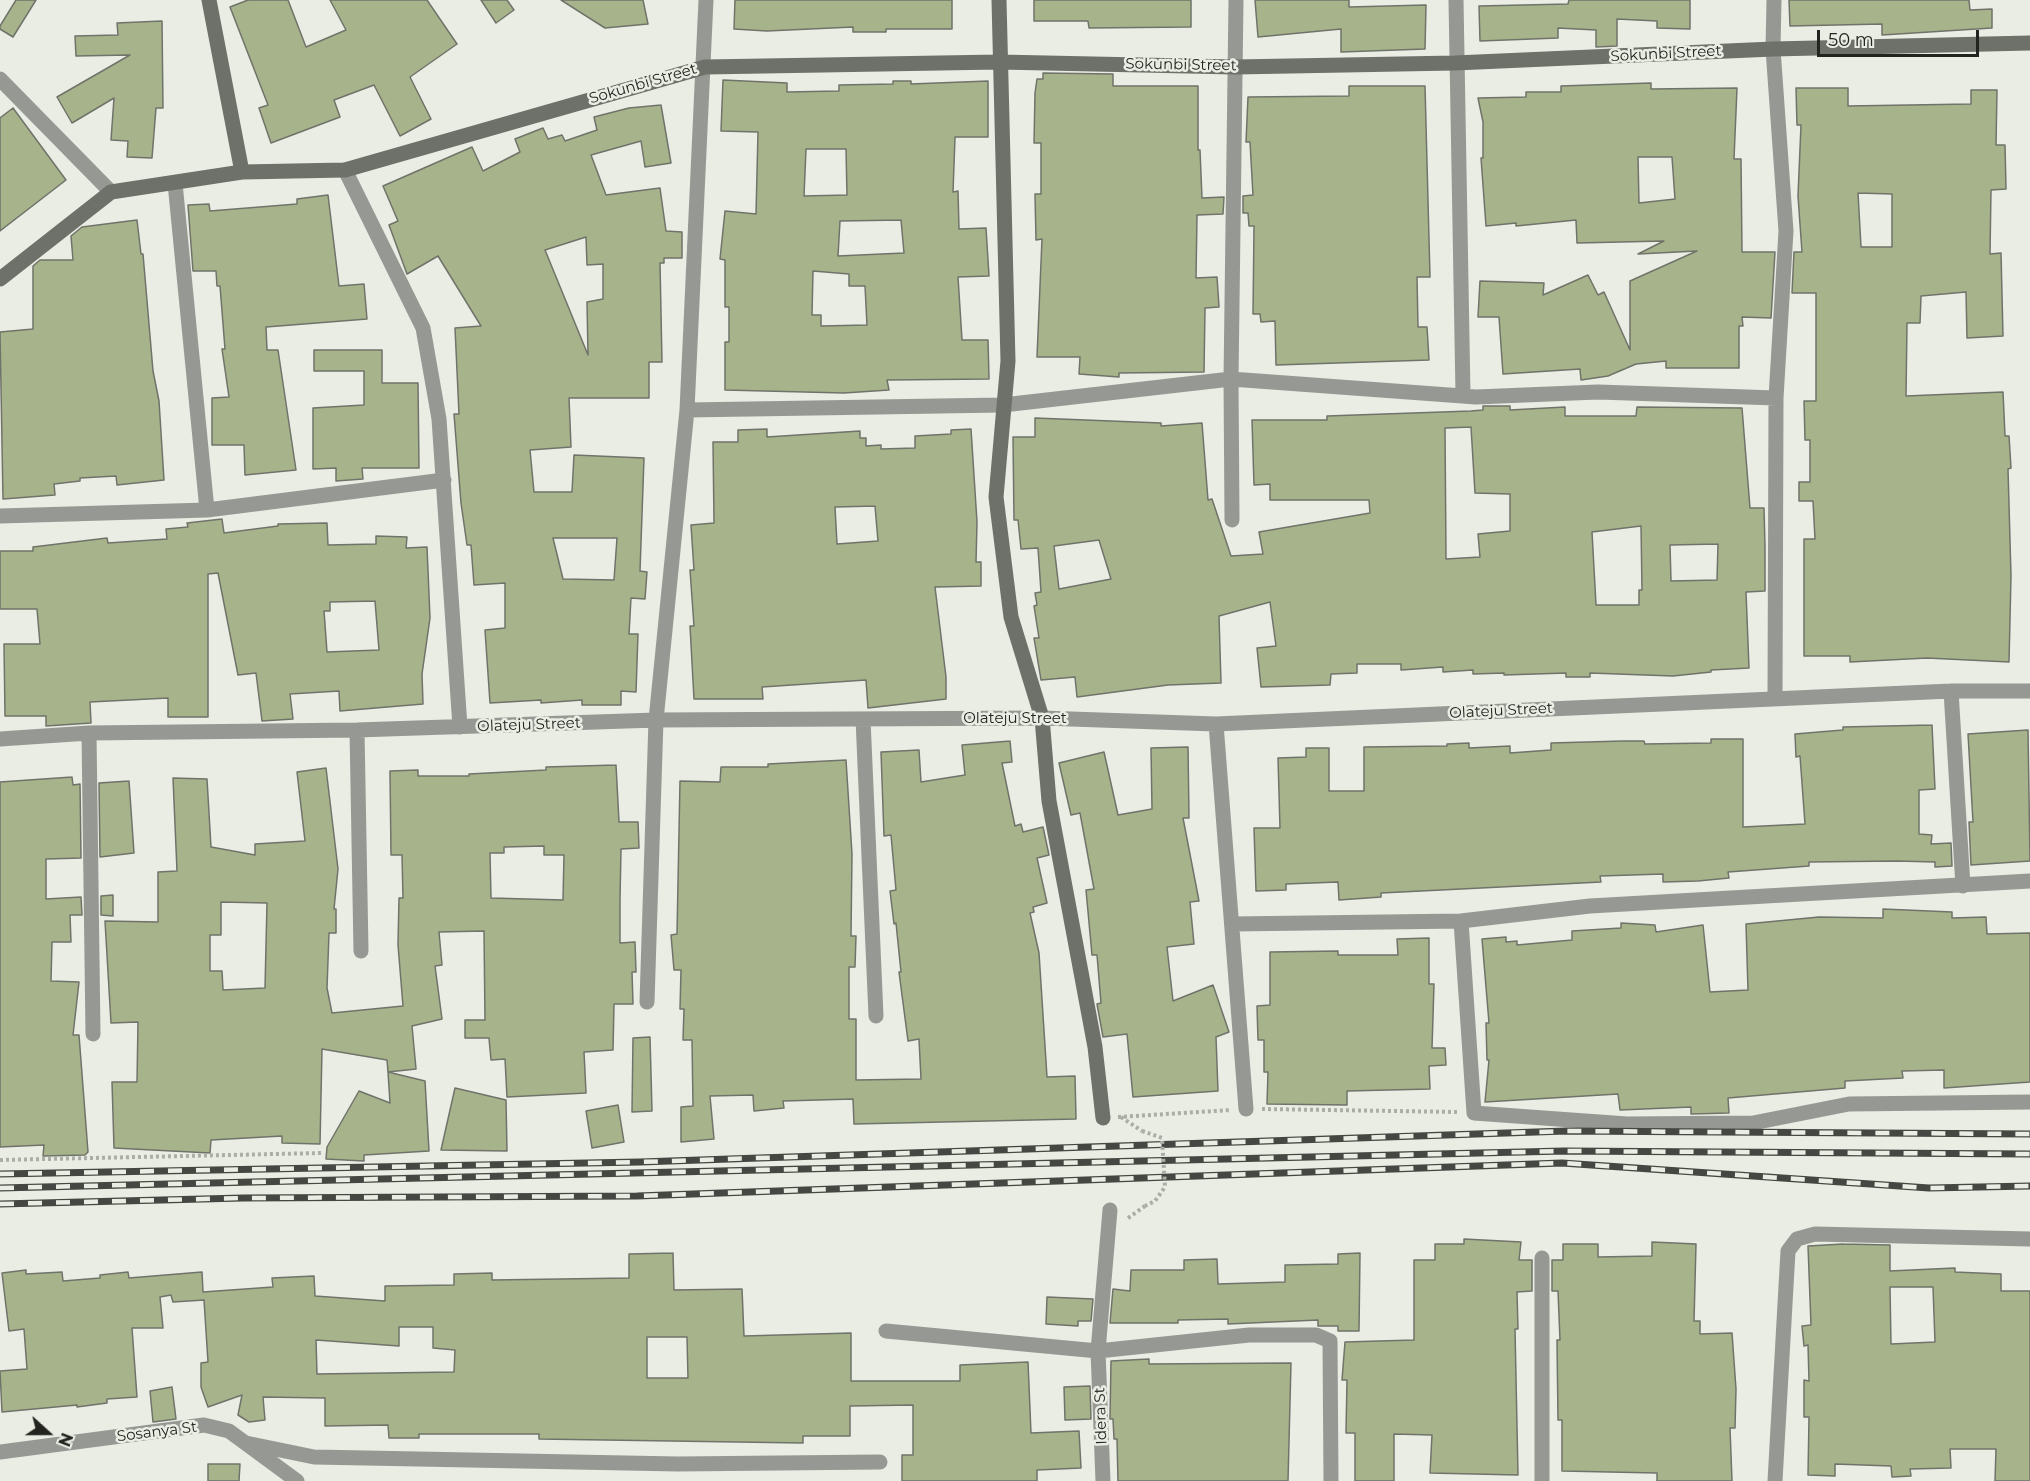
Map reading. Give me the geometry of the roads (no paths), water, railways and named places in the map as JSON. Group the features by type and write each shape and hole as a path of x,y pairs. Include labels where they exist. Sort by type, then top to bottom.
{"street":[{"path":"209,0 242,172"},
{"path":"647,1002 656,720 687,410 705,67 706,0"},
{"path":"999,0 1008,361 996,497 1011,617 1042,718 1049,801 1095,1047 1103,1118"},
{"path":"1232,520 1231,378 1236,0"},
{"path":"1456,0 1455,63 1462,394"},
{"path":"1774,0 1773,49 1786,231 1776,398 1775,699"},
{"name":"Sokunbi Street","path":"111,192 242,172 345,170 705,67 999,62 1235,67 1455,63 1773,49 2030,43"},
{"path":"0,79 111,192 0,279"},
{"path":"345,170 423,328 440,419 460,727"},
{"path":"175,183 207,510"},
{"path":"687,410 1003,405 1231,378 1462,394 1476,397 1598,392 1776,398"},
{"path":"0,516 207,510 444,480"},
{"path":"1951,691 1963,886"},
{"name":"Olateju Street","path":"0,739 89,733 357,730 656,720 1042,718 1216,724 1951,691 2030,691"},
{"path":"863,719 876,1016"},
{"path":"1216,724 1246,1109"},
{"path":"357,730 361,951"},
{"path":"89,733 93,1035"},
{"path":"1232,924 1461,921 1590,906 2030,882"},
{"path":"1461,921 1474,1113 1627,1124 1753,1123 1849,1104 2030,1102"},
{"name":"Idera St","path":"1103,1481 1098,1351 1110,1210"},
{"path":"1775,1481 1788,1251 1797,1239 1815,1234 2030,1239"},
{"path":"1542,1258 1542,1481"},
{"path":"885,1331 1098,1351 1249,1335 1317,1335 1330,1341 1331,1481"},
{"name":"Sosanya St","path":"0,1452 204,1425 229,1431 297,1481"},
{"path":"246,1443 314,1457 678,1464 880,1462"}],"railway":[{"path":"0,1174 640,1162 1566,1131 2030,1134"},
{"path":"0,1188 1564,1151 2030,1154"},
{"path":"0,1204 243,1198 637,1196 1562,1163 1929,1188 2030,1186"}]}
